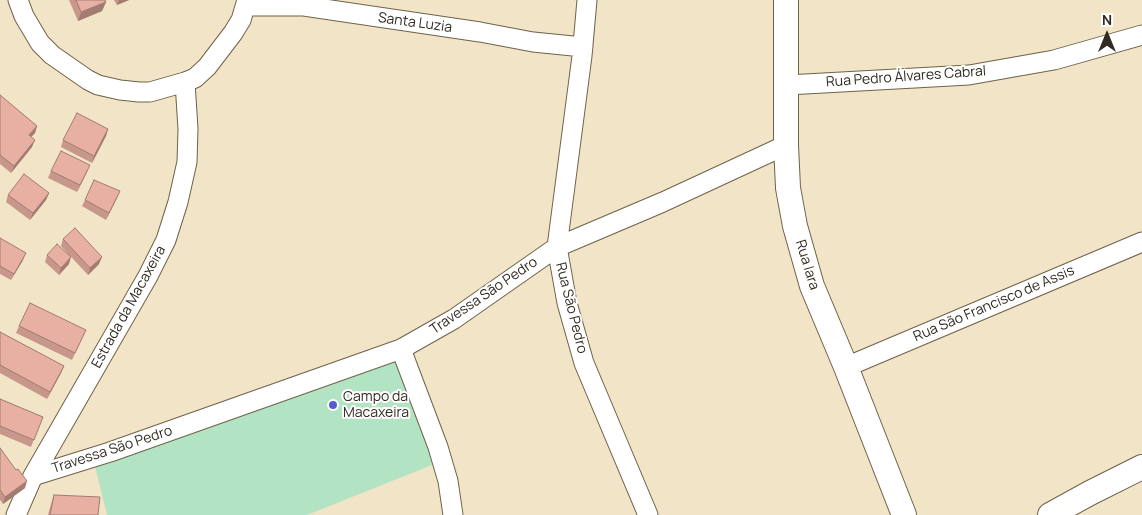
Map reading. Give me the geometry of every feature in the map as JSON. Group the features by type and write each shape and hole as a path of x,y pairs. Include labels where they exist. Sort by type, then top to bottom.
{"street":[{"path":"18,0 24,16 40,43 52,55 88,80 120,90 139,92 150,92 195,78 207,67 233,33 241,20 246,3"},
{"name":"Rua São Pedro","path":"587,0 583,47 557,247 567,303 584,362 648,515"},
{"name":"Rua Iara","path":"786,0 786,145 788,188 795,226 812,286 904,515"},
{"name":"Santa Luzia","path":"246,3 304,6 480,32 533,42 583,47"},
{"name":"Rua Pedro Álvares Cabral","path":"787,85 969,75 1054,60 1142,35"},
{"name":"Estrada da Macaxeira","path":"16,515 33,476 148,276 166,240 178,202 187,162 188,129 185,82"},
{"name":"Travessa São Pedro","path":"33,476 110,452 401,349 454,319 557,247 663,202 786,145"},
{"name":"Rua São Francisco de Assis","path":"846,368 1142,242"},
{"path":"401,349 441,455 448,481 453,515"},
{"path":"1050,515 1142,468"}],"green space":[{"name":"Campo da Macaxeira","path":"399,352 442,461 307,515 107,515 93,458"}],"building":[{"path":"76,0 105,0 106,2 81,12"},
{"path":"0,95 37,126 29,135 35,140 14,166 0,155"},
{"path":"77,113 108,129 94,156 63,140"},
{"path":"61,151 90,165 80,185 51,171"},
{"path":"24,174 49,193 33,213 8,195"},
{"path":"94,180 120,191 109,213 85,200"},
{"path":"75,228 102,257 90,268 63,239"},
{"path":"0,238 26,253 14,274 0,266"},
{"path":"57,244 71,257 61,268 47,255"},
{"path":"30,303 86,330 75,353 19,326"},
{"path":"0,332 64,366 50,392 0,365"},
{"path":"0,399 43,417 34,440 0,426"},
{"path":"0,448 16,470 18,469 27,481 5,497 0,490"},
{"path":"54,495 100,497 98,515 50,515"}],"place":[{"name":"Campo da Macaxeira","path":"333,405"}]}
